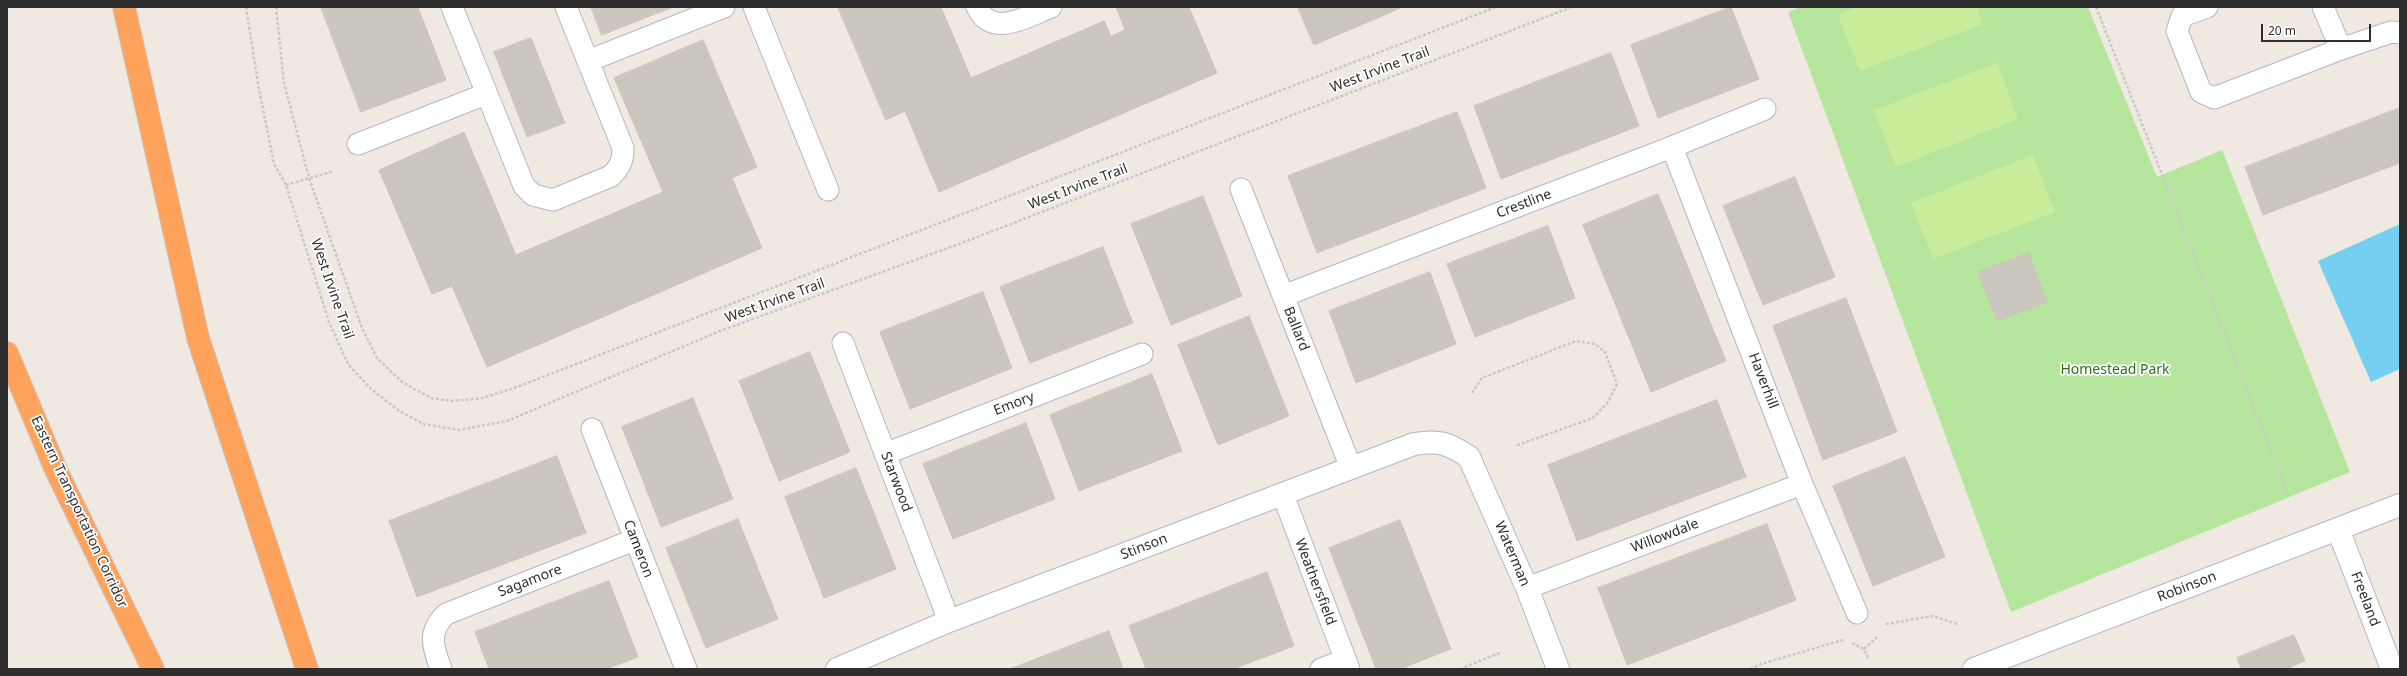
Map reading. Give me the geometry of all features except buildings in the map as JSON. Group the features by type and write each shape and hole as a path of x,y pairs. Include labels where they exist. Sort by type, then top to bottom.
{"highway":[{"path":"124,7 198,338 307,669"},
{"name":"Eastern Transportation Corridor","path":"7,354 56,470 153,669"}],"street":[{"name":"Stinson","path":"837,669 950,621 1414,444 1435,441 1454,447"},
{"name":"Waterman","path":"1454,447 1469,457 1477,472 1527,588 1558,669"},
{"name":"Robinson","path":"1974,669 2400,504"},
{"name":"Freeland","path":"2338,529 2392,669"}],"lane":[{"path":"452,7 524,186 533,196 553,200 611,176 618,169 623,159 623,148 566,7"},
{"path":"588,61 724,7"},
{"path":"754,7 828,190"},
{"path":"977,7 986,19 998,25 1010,24 1051,7"},
{"path":"2207,7 2182,16 2177,31 2201,92 2214,98 2341,49 2391,32 2400,33"},
{"path":"2323,7 2341,49"},
{"path":"358,144 486,94"},
{"name":"Crestline","path":"1283,296 1672,148 1765,109"},
{"name":"Haverhill","path":"1672,148 1802,484 1857,612"},
{"name":"Ballard","path":"1241,189 1351,468"},
{"name":"Starwood","path":"843,344 950,621"},
{"name":"Emory","path":"885,454 1142,354"},
{"name":"Cameron","path":"592,429 634,540 686,669"},
{"name":"Willowdale","path":"1527,588 1802,484"},
{"name":"Weathersfield","path":"1282,495 1347,664"},
{"name":"Sagamore","path":"441,669 431,640 438,621 446,614 634,540"},
{"path":"1321,669 1347,664"}],"path":[{"name":"West Irvine Trail","path":"246,7 258,84 274,164 286,185 329,322 348,364 370,388 398,411 424,424 459,430 506,421 720,331 967,241 1572,7"},
{"name":"West Irvine Trail","path":"276,7 284,83 309,178 362,328 377,358 402,382 431,398 452,401 482,398 517,387 1496,7"},
{"path":"2096,7 2288,494"},
{"path":"286,185 334,171"},
{"path":"1472,393 1482,378 1576,341 1595,344 1605,352 1617,384 1608,402 1593,418 1515,446"},
{"path":"1884,624 1933,616 1957,624"},
{"path":"1750,669 1761,664 1847,639"},
{"path":"1460,669 1502,652"}],"green space":[{"name":"Homestead Park","path":"1800,7 2088,7 2157,177 2222,150 2350,472 2011,612 1788,12"},
{"path":"1858,7 1977,7 1983,24 1860,71 1838,15"},
{"path":"1997,63 2018,119 1896,167 1874,110"},
{"path":"2033,155 2055,212 1933,259 1911,203"}],"water":[{"path":"2400,224 2400,369 2371,382 2318,261"}]}
